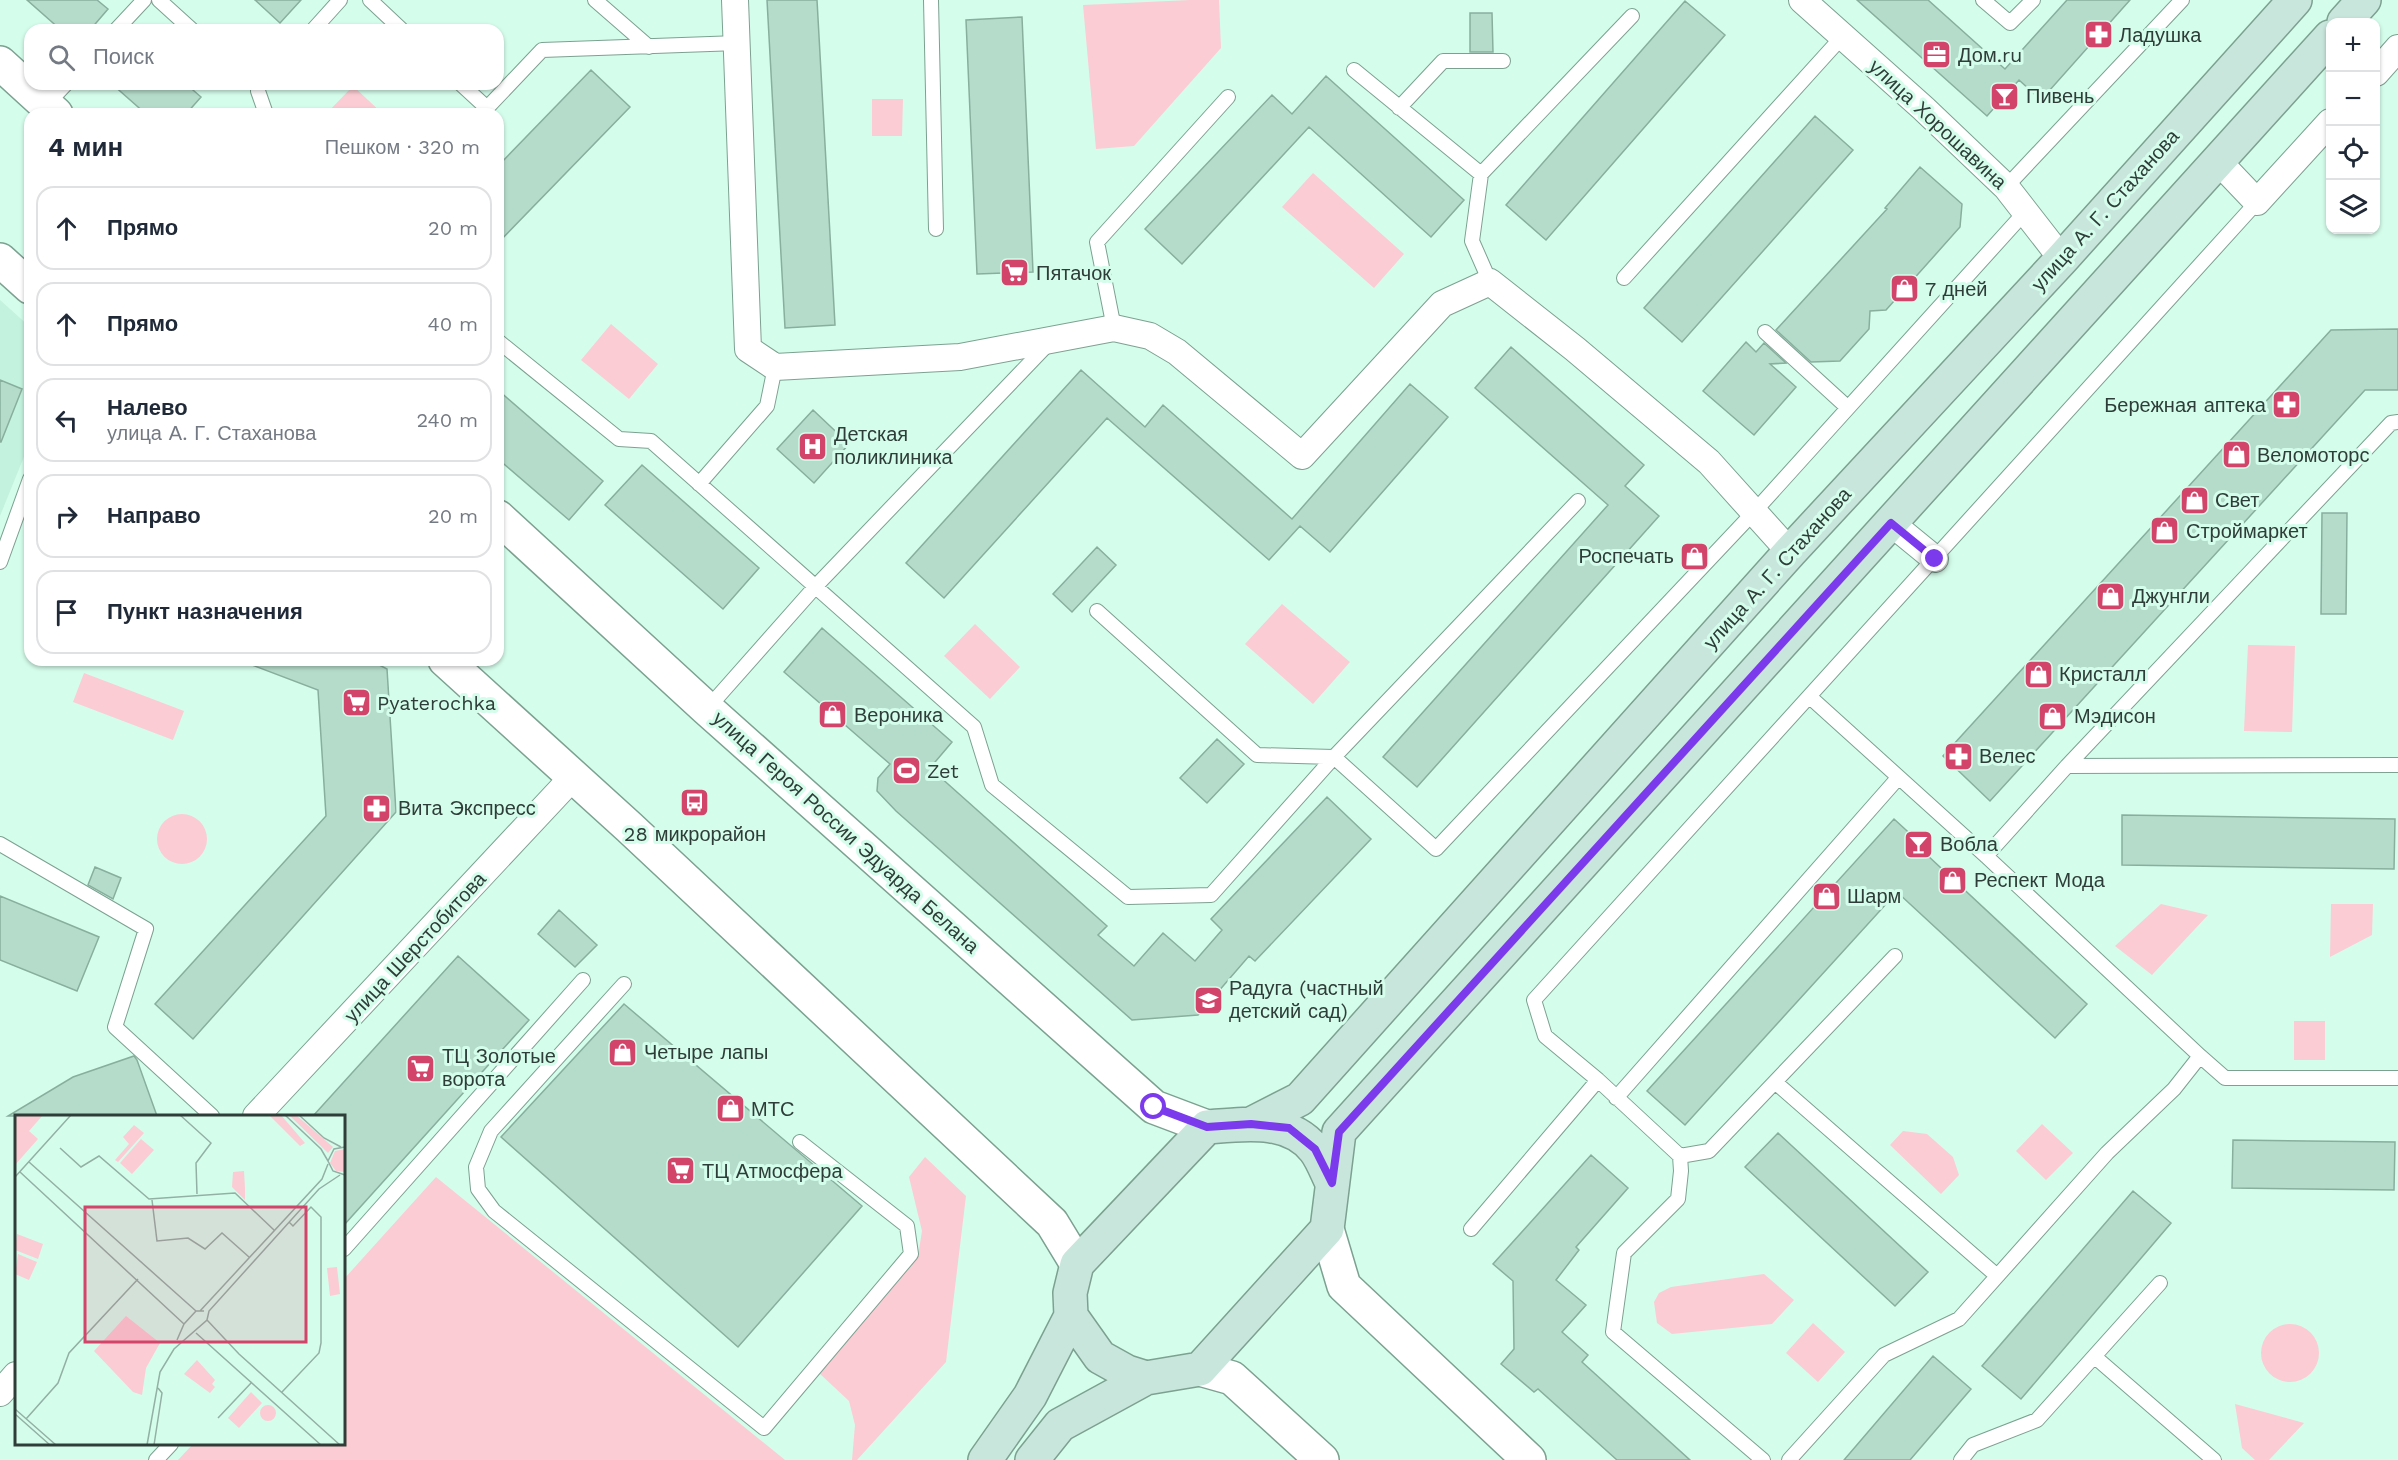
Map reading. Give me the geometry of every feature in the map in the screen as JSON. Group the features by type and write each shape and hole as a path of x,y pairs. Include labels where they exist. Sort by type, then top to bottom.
{"main road":[{"name":"улица А. Г. Стаханова","path":"1251,1124 1300,1099 1790,552 2062,259 2295,0"},
{"path":"2348,18 2364,0"},
{"path":"1032,1460 1060,1425 1146,1378 1200,1369 1327,1229 1339,1132 2217,160 2326,42"},
{"path":"985,1460 1030,1396 1071,1316 1070,1293 1077,1264 1207,1127 1251,1124 1289,1128 1315,1149 1332,1183"},
{"path":"1071,1316 1100,1357 1127,1372 1146,1378"}],"street":[{"path":"735,0 748,350 775,368 960,357 1114,328 1150,336 1177,352 1302,456 1443,304 1490,282 1575,349 1708,462 1790,552"},
{"name":"улица Хорошавина","path":"1802,0 1923,108 2006,187 2062,259"},
{"path":"2377,72 2398,48"},
{"path":"0,63 24,79"},
{"path":"40,90 56,101"},
{"path":"2217,160 2257,202 2327,126"},
{"path":"0,260 24,282"},
{"name":"улица Героя России Эдуарда Белана","path":"504,523 707,709 1154,1107 1207,1127"},
{"path":"1891,523 1935,559"},
{"path":"452,666 1052,1223 1077,1264"},
{"name":"улица Шерстобитова","path":"257,1115 573,777"},
{"path":"1327,1229 1344,1286 1529,1460"},
{"path":"1200,1369 1232,1378 1322,1460"},
{"path":"0,1393 15,1376"}],"lane":[{"path":"122,24 144,0"},
{"path":"159,0 185,24"},
{"path":"318,24 340,0"},
{"path":"370,0 396,24"},
{"path":"595,0 649,47"},
{"path":"931,0 936,229"},
{"path":"1983,0 2010,23 2033,0"},
{"path":"2006,187 2182,0"},
{"path":"1490,282 1472,241 1481,174 1632,16"},
{"path":"1624,278 1842,37"},
{"path":"468,90 487,108 542,50 738,43"},
{"path":"1399,108 1443,61 1503,61"},
{"path":"1354,70 1481,174"},
{"path":"259,90 264,108"},
{"path":"1114,328 1097,242 1228,97"},
{"path":"1763,1460 1613,1332 1624,1253 1678,1199 1680,1156 1598,1080 1545,1036 1534,1000 2257,202"},
{"path":"1097,611 1257,755 1334,758 1436,849 1754,512 2026,211"},
{"path":"1766,332 1848,407"},
{"path":"707,709 815,587 1053,339"},
{"path":"504,345 619,439 651,441 974,727 992,785 1128,897 1211,895 1334,758 1578,501"},
{"path":"699,484 767,406 775,368"},
{"path":"1986,856 2067,766 2391,423 2398,422"},
{"path":"0,562 4,537 24,492"},
{"path":"1810,697 1986,856 2225,1078 2398,1078"},
{"path":"2067,766 2398,765"},
{"path":"1616,1098 1898,778"},
{"path":"0,844 146,929 115,1027 211,1115"},
{"path":"1680,1156 1709,1151 1895,956"},
{"path":"345,1248 583,980"},
{"path":"624,984 491,1131 476,1167 478,1189 494,1211 764,1428 911,1254 906,1226 800,1142"},
{"path":"1789,1460 1884,1355 1959,1319 1996,1275 2108,1154 2174,1089 2200,1056"},
{"path":"1471,1228 1598,1080"},
{"path":"1775,1082 1996,1275"},
{"path":"1960,1460 1973,1445 2037,1420 2160,1282"},
{"path":"2095,1357 2214,1460"},
{"path":"156,1460 169,1445"}],"shaded area":[{"path":"1219,0 1221,48 1134,146 1096,149 1083,5"},
{"path":"349,90 357,90 377,108 332,108"},
{"path":"872,99 903,99 902,136 872,136"},
{"path":"1313,173 1404,254 1374,288 1282,207"},
{"path":"0,300 24,322 24,457 0,516"},
{"path":"611,324 658,364 629,399 581,360"},
{"path":"1282,604 1350,662 1313,704 1245,644"},
{"path":"975,624 1020,667 990,699 944,656"},
{"path":"2248,645 2295,646 2292,732 2244,731"},
{"path":"84,673 184,711 173,740 73,702"},
{"path":"177,814 187,814 200,821 207,834 207,844 200,857 187,864 177,864 168,860 161,853 157,844 157,834 161,825 168,818"},
{"path":"2161,904 2208,915 2152,975 2115,946"},
{"path":"2331,904 2373,904 2372,935 2330,957"},
{"path":"2294,1021 2325,1021 2325,1060 2294,1060"},
{"path":"2042,1124 2073,1153 2046,1180 2016,1151"},
{"path":"1903,1131 1927,1134 1953,1157 1959,1175 1941,1194 1890,1145"},
{"path":"925,1157 966,1196 946,1362 857,1460 852,1460 855,1425 849,1401 818,1372 918,1256 922,1231 909,1177"},
{"path":"436,1177 785,1460 178,1460 192,1445 345,1445 345,1278"},
{"path":"1764,1274 1794,1300 1772,1324 1672,1334 1657,1323 1654,1302 1659,1293 1671,1287"},
{"path":"1813,1323 1845,1352 1818,1382 1786,1353"},
{"path":"2284,1324 2296,1324 2311,1332 2319,1347 2319,1359 2311,1374 2296,1382 2284,1382 2269,1374 2261,1359 2261,1347 2269,1332"},
{"path":"2235,1404 2304,1423 2269,1460 2255,1460 2242,1448"}],"building":[{"path":"27,0 97,0 108,9 95,24 54,24"},
{"path":"255,0 301,0 280,23"},
{"path":"767,0 817,0 835,325 785,328"},
{"path":"1857,0 1928,0 2005,69 2067,0 2130,0 2041,100 2019,80 1987,116"},
{"path":"1685,1 1725,35 1546,240 1506,205"},
{"path":"1470,13 1492,13 1493,52 1470,52"},
{"path":"1022,17 1033,272 977,274 966,20"},
{"path":"591,70 630,107 504,237 504,160"},
{"path":"1326,76 1464,200 1431,237 1309,127 1182,264 1145,229 1272,95 1292,114"},
{"path":"119,90 193,90 201,97 191,108 139,108"},
{"path":"1815,116 1853,150 1682,342 1644,308"},
{"path":"1920,167 1962,204 1960,227 1886,310 1870,311 1869,329 1840,361 1811,362 1776,330 1887,209 1885,208"},
{"path":"2398,329 2398,390 2365,390 1990,801 1943,756 2331,330"},
{"path":"1746,342 1756,352 1764,343 1786,363 1770,364 1796,387 1754,435 1703,391"},
{"path":"1511,347 1644,465 1625,486 1659,516 1417,787 1383,757 1608,505 1475,388"},
{"path":"1081,370 1145,427 1163,405 1292,519 1410,384 1448,417 1330,552 1300,526 1269,560 1107,418 944,598 906,563"},
{"path":"0,380 22,389 1,442 0,442"},
{"path":"504,395 603,481 569,520 504,464"},
{"name":"Детская поликлиника","path":"813,410 849,444 814,483 777,449"},
{"path":"642,465 759,568 723,609 605,505"},
{"path":"2322,513 2347,513 2346,614 2321,614"},
{"path":"1097,547 1116,565 1072,612 1053,594"},
{"path":"822,628 952,742 930,768 1107,926 1098,935 1134,966 1163,933 1195,961 1222,930 1211,919 1327,797 1371,839 1255,961 1249,956 1198,1015 1132,1020 896,811 877,791 878,778 890,764 784,672"},
{"path":"255,666 381,666 387,669 396,812 193,1039 155,1004 326,816 318,690"},
{"path":"1217,739 1244,764 1207,803 1180,778"},
{"path":"2122,815 2395,819 2394,869 2122,865"},
{"path":"1894,819 1929,851 1926,854 2087,1004 2055,1038 1897,892 1685,1125 1647,1091"},
{"path":"95,867 121,878 113,899 88,885"},
{"path":"0,896 99,937 77,991 0,960"},
{"path":"559,910 597,945 575,967 538,934"},
{"name":"ТЦ Золотые ворота","path":"458,956 529,1020 345,1224 345,1115 314,1115"},
{"name":"ТЦ Атмосфера","path":"624,1004 862,1206 738,1347 501,1137"},
{"path":"134,1056 157,1115 8,1116 73,1077"},
{"path":"1778,1133 1928,1272 1895,1306 1745,1167"},
{"path":"2233,1140 2395,1142 2394,1190 2232,1188"},
{"path":"1591,1155 1628,1188 1576,1247 1579,1250 1556,1280 1586,1305 1562,1332 1588,1355 1582,1362 1690,1460 1617,1460 1538,1389 1534,1392 1501,1364 1514,1349 1513,1281 1493,1264"},
{"path":"2133,1191 2171,1223 2021,1399 1982,1366"},
{"path":"1933,1356 1971,1389 1910,1460 1844,1460"}],"place":[{"name":"Ладушка","path":"2098,35"},
{"name":"Дом.ru","path":"1937,55"},
{"name":"Пивень","path":"2005,96"},
{"name":"Пятачок","path":"1015,273"},
{"name":"7 дней","path":"1904,289"},
{"name":"Бережная аптека","path":"2287,405"},
{"name":"Детская поликлиника","path":"813,446"},
{"name":"Веломоторс","path":"2236,455"},
{"name":"Свет","path":"2194,500"},
{"name":"Строймаркет","path":"2165,531"},
{"name":"Роспечать","path":"1695,556"},
{"name":"Джунгли","path":"2111,596"},
{"name":"Кристалл","path":"2038,674"},
{"name":"Pyaterochka","path":"356,703"},
{"name":"Вероника","path":"833,715"},
{"name":"Мэдисон","path":"2053,716"},
{"name":"Велес","path":"1958,756"},
{"name":"Zet","path":"906,771"},
{"name":"28 микрорайон","path":"695,803"},
{"name":"Вита Экспресс","path":"377,808"},
{"name":"Вобла","path":"1919,844"},
{"name":"Респект Мода","path":"1953,880"},
{"name":"Шарм","path":"1826,896"},
{"name":"Радуга (частный детский сад)","path":"1208,1000"},
{"name":"Четыре лапы","path":"623,1052"},
{"name":"ТЦ Золотые ворота","path":"421,1068"},
{"name":"МТС","path":"730,1109"},
{"name":"ТЦ Атмосфера","path":"681,1171"}],"route":[{"path":"1154,1107 1207,1127 1251,1124 1289,1128 1315,1149 1332,1183 1339,1132 1891,523 1935,559"}]}
